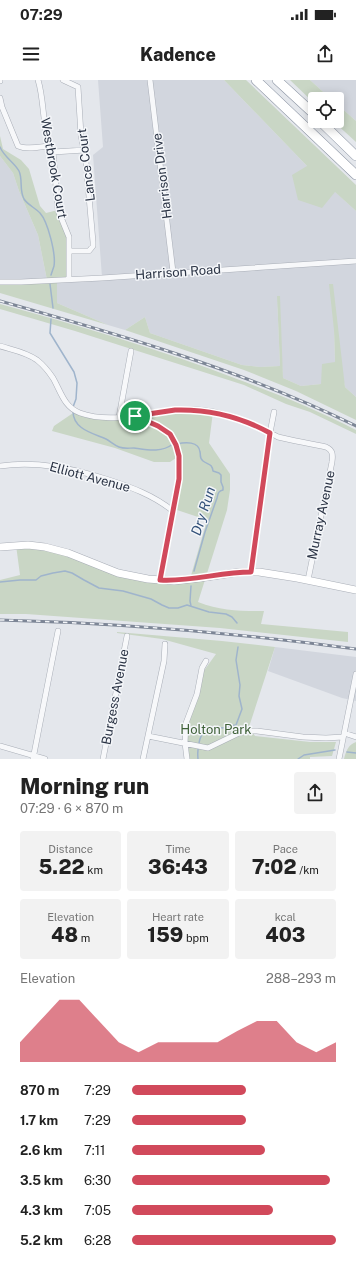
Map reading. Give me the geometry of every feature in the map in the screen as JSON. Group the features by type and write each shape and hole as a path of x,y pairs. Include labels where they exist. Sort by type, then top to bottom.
{"highway":[{"path":"256,80 356,176"},
{"path":"277,80 308,109"},
{"path":"328,128 356,156"},
{"path":"329,128 356,151"}],"street":[{"name":"Westbrook Court","path":"38,80 49,146 54,152 58,210 69,237 69,279"},
{"name":"Lance Court","path":"63,80 78,87 81,135 85,150 93,242 93,246 89,251 69,251"},
{"name":"Harrison Drive","path":"150,80 173,272"},
{"path":"0,98 2,107 18,146 23,148 49,146"},
{"path":"54,152 85,150"},
{"name":"Harrison Road","path":"0,282 21,282 356,261"},
{"path":"0,346 27,354 38,361 52,377 64,401 76,411 93,416 119,417 175,410 199,410 221,414 249,423 270,433"},
{"path":"119,417 131,351"},
{"path":"251,572 274,412"},
{"path":"135,416 153,423 170,434 175,443 179,456 180,471 160,580"},
{"name":"Murray Avenue","path":"270,433 279,437 326,447 332,450 332,462 308,580"},
{"name":"Elliott Avenue","path":"0,466 37,464 78,471 140,490 159,500 173,511"},
{"path":"0,547 28,545 45,546 68,553 118,573 160,580 190,580 228,573 267,572 356,590"},
{"path":"33,757 58,631"},
{"name":"Burgess Avenue","path":"103,759 127,636"},
{"path":"143,759 164,661 165,644"},
{"path":"187,759 185,743 186,723 197,694 202,668 206,661"},
{"path":"339,759 356,674"},
{"path":"148,736 202,748 213,746 239,732 248,731 303,737 326,738 344,735 356,737"},
{"path":"0,746 33,757 45,759"}],"shaded area":[{"path":"98,80 224,80 307,166 356,211 356,397 345,387 334,330 335,363 321,384 301,386 283,378 277,296 280,366 260,367 242,365 150,333 145,317 125,330 108,325 57,303 57,280 102,277 93,155 103,147"},
{"path":"310,80 356,80 356,121 344,110 344,92 323,92"},
{"path":"0,156 13,173 38,235 47,280 0,282"},
{"path":"275,647 356,657 356,701 342,698 268,671"}],"green space":[{"path":"224,80 246,80 356,185 356,211 335,192 322,208 298,200 292,175 307,166"},
{"path":"290,80 310,80 323,92 308,92 308,97"},
{"path":"344,110 356,121 356,142 341,128 344,128"},
{"path":"0,136 3,149 21,160 29,169 40,206 46,213 58,210 68,234 69,279 57,280 57,303 108,325 0,293 0,282 47,280 38,235 13,173 0,156"},
{"path":"329,284 333,284 345,387 356,397 356,420 296,391 244,370 125,330 145,317 150,333 242,365 260,367 280,366 277,296 280,296 283,378 301,386 321,384 322,364 335,362 334,330"},
{"path":"0,304 119,338 208,368 312,409 356,430 356,434 310,412 286,404 244,385 75,331 0,309"},
{"path":"175,410 213,412 209,443 230,474 230,490 227,510 198,602 223,609 239,611 264,611 261,624 348,632 348,642 220,628 26,614 0,614 0,580 20,575 16,545 37,545 118,573 190,579 207,520 174,509 179,456 170,462 154,462 115,448 52,431 54,426 76,411 93,416 135,416 152,423 150,414"},
{"name":"Holton Park","path":"117,632 275,647 249,727 255,736 310,742 336,742 332,756 310,757 310,759 189,759 186,733 188,718 203,672 216,654 162,639"},
{"path":"356,742 356,759 344,759 348,749"}],"waterway":[{"name":"Dry Run","path":"0,147 4,154 19,171 24,199 40,213 46,223 54,254 54,266 51,275"},
{"name":"Dry Run","path":"50,284 53,308"},
{"name":"Dry Run","path":"51,319 50,333 74,372 77,383 76,399 73,407"},
{"name":"Dry Run","path":"73,411 76,422 84,430 106,439 119,447 159,450 173,444"},
{"name":"Dry Run","path":"177,444 191,443 197,446 199,448 202,460 211,465 213,471 221,475 223,487 223,490 218,494 194,571"},
{"path":"0,582 36,580 41,576 65,571 72,573 99,588 123,591 151,599 169,608 178,608 187,605 209,612 226,614 232,617 237,623"},
{"name":"Dry Run","path":"191,586 191,606"},
{"name":"Dry Run","path":"198,759 200,739 205,731 208,728 213,727 222,728 236,725 242,709 239,696 240,685 236,660 238,647"},
{"name":"Dry Run","path":"298,759 304,755 335,750"},
{"name":"Dry Run","path":"347,752 356,753"}],"railway":[{"path":"0,301 181,355 269,388 356,426"},
{"path":"0,620 134,626 267,638 356,649"}],"route":[{"path":"175,410 199,410 221,414 249,423 270,433 251,572 228,573 190,580 160,580 179,479 179,456 176,445 170,434 153,423 135,416 175,410"}]}
